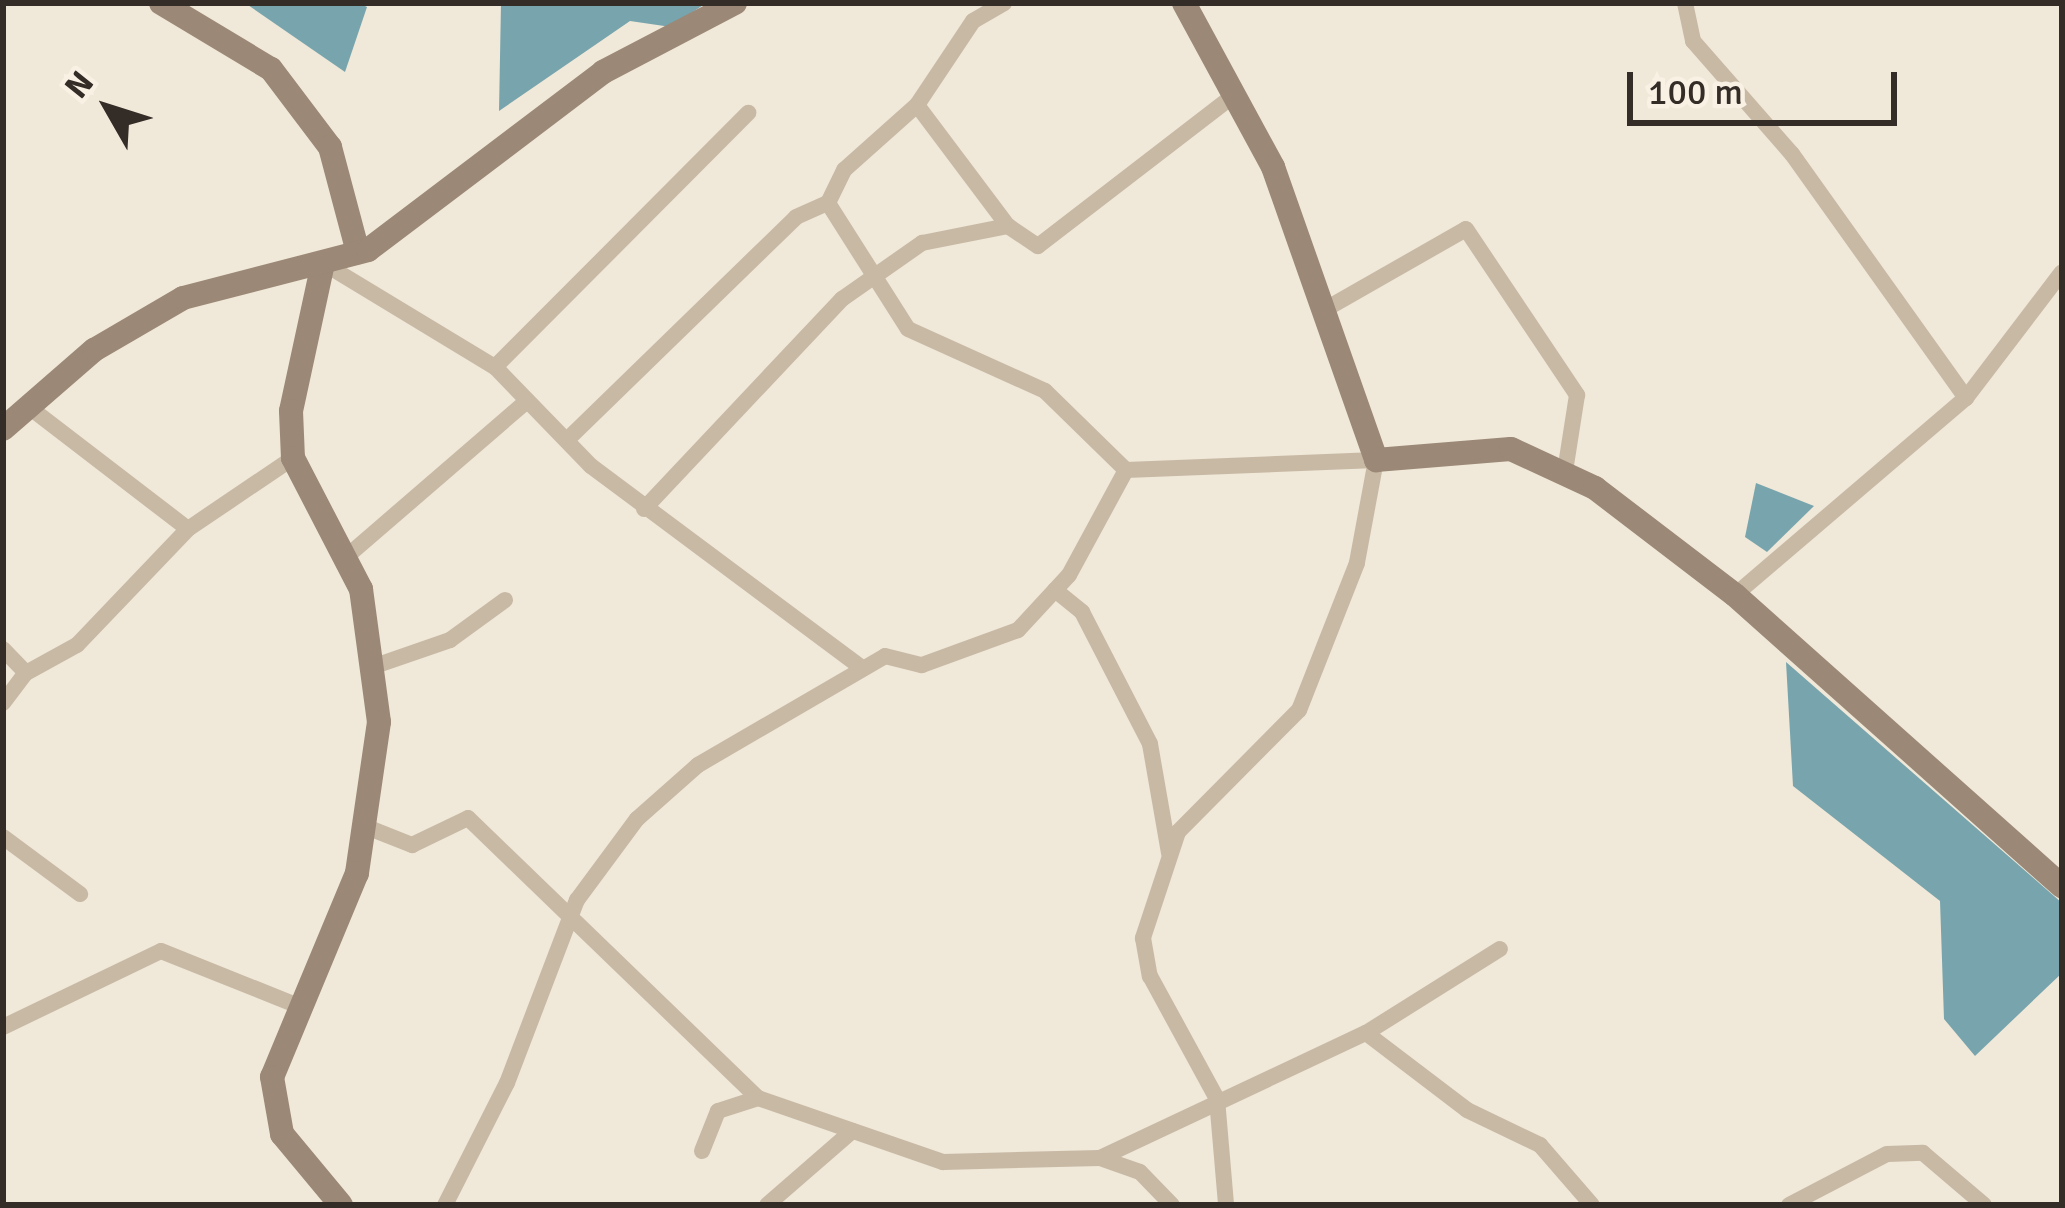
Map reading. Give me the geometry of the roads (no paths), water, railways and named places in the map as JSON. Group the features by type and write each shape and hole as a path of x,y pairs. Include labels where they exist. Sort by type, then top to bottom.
{"street":[{"path":"161,3 271,69 330,148 358,252"},
{"path":"3,429 94,350 183,298 358,252 603,72 735,3"},
{"path":"570,437 796,217 828,202 844,170 917,105 973,21 1004,3"},
{"path":"1184,3 1273,167 1376,460 1357,563 1299,710 1169,854 1143,938 1150,976 1217,1099 1226,1205"},
{"path":"1685,3 1693,40 1792,154 1966,398"},
{"path":"917,105 1008,226 1038,246 1234,95"},
{"path":"495,367 748,113"},
{"path":"828,202 871,282 908,328 1045,391 1126,470 1376,460 1511,448 1565,472 1735,595 2062,886"},
{"path":"644,509 737,398 871,282 922,243 1008,226"},
{"path":"1324,310 1466,229 1577,395 1565,472"},
{"path":"323,263 495,367 522,404 570,437 644,509 862,668"},
{"path":"323,263 291,412 292,458 345,558 372,667 379,722 364,826 334,944 272,1077 282,1134 340,1205"},
{"path":"1735,595 1966,398 2062,272"},
{"path":"345,558 522,404"},
{"path":"29,406 188,529"},
{"path":"3,703 26,673 77,645 188,529 292,458"},
{"path":"445,1205 569,925 637,819 698,765 885,656 922,665 977,653 1055,590 1126,470"},
{"path":"1055,590 1082,612 1150,744 1169,854"},
{"path":"372,667 450,640 505,600"},
{"path":"3,649 26,673"},
{"path":"364,826 412,845 468,818 569,925 758,1098 943,1162 1100,1158 1140,1172 1172,1205"},
{"path":"3,837 80,894"},
{"path":"1100,1158 1217,1099 1366,1033 1500,949"},
{"path":"3,1027 161,951 302,1007"},
{"path":"1366,1033 1467,1110 1540,1145 1592,1205"},
{"path":"702,1151 718,1111 758,1098"},
{"path":"767,1205 852,1131"},
{"path":"1789,1205 1887,1154 1923,1153 1984,1205"}],"water":[{"path":"245,3 359,3 367,7 345,72"},
{"path":"501,3 706,3 671,27 630,21 499,111"},
{"path":"1756,483 1814,506 1767,552 1745,537"},
{"path":"1786,662 2062,903 2062,973 1975,1056 1944,1019 1940,901 1793,786"}]}
